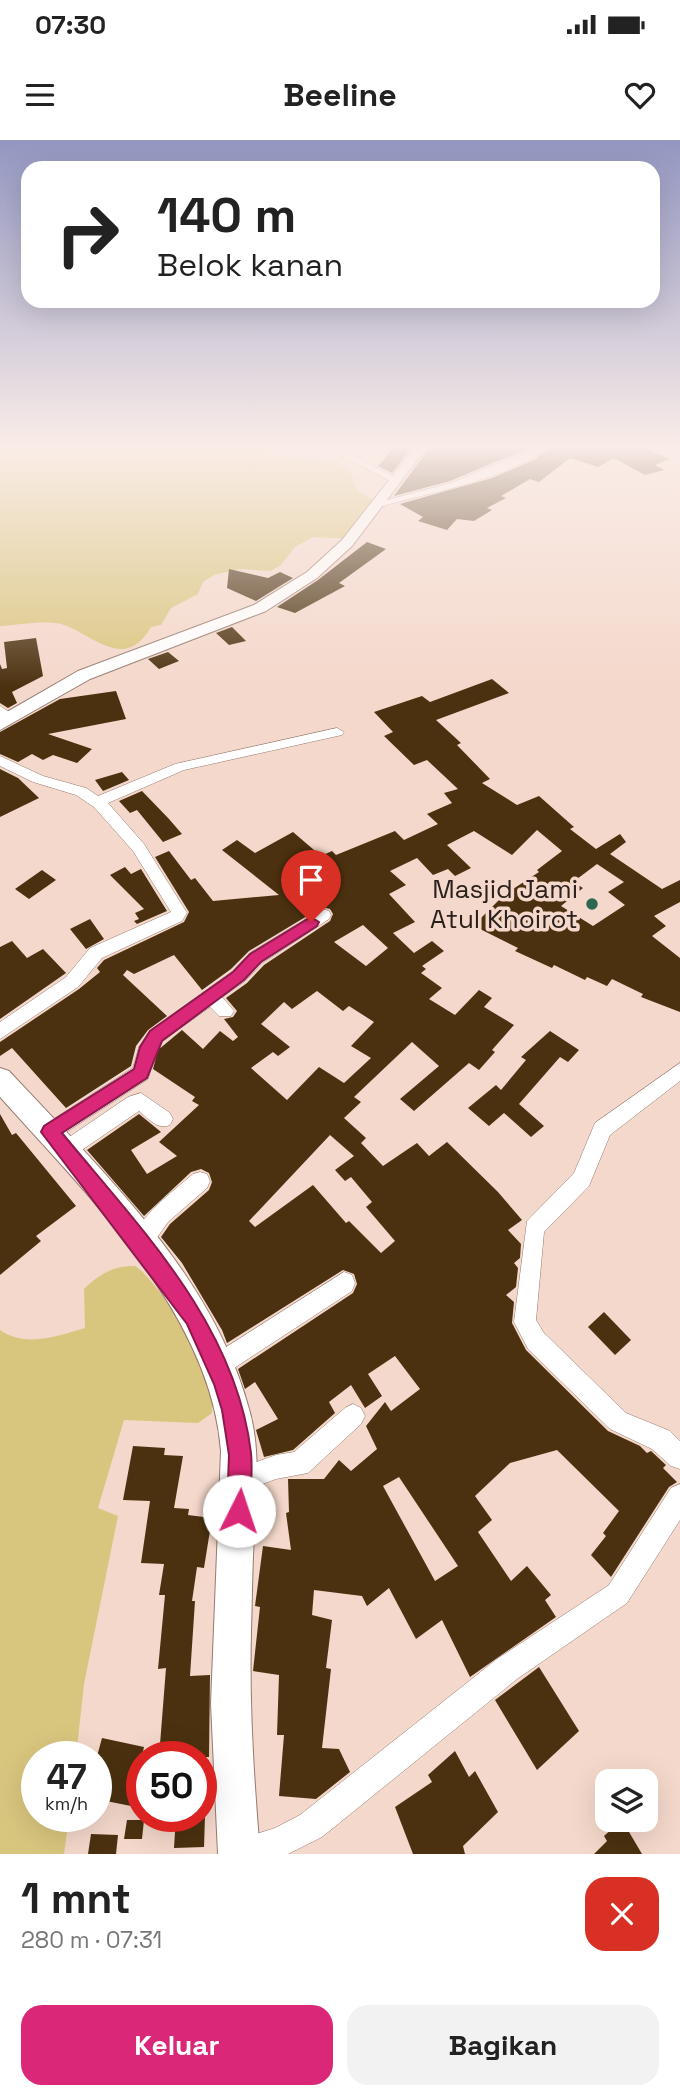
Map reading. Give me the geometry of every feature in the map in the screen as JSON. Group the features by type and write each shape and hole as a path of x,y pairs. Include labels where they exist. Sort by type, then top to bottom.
{"main road":[{"path":"3,717 83,675 260,608 312,575 334,557 358,527"},
{"path":"0,1079 58,1141 140,1243 194,1317 217,1366 233,1410 241,1480 234,1544 230,1720 239,1854"}],"street":[{"path":"97,802 180,767 337,732"},
{"path":"0,760 44,781 85,793 97,802 116,821 166,888 179,912 176,917 96,953 72,982 0,1032"},
{"path":"58,1141 141,1073 151,1041 239,976 256,958 323,915"},
{"path":"211,996 225,1011"},
{"path":"680,1071 603,1129 582,1179 534,1228 525,1322 536,1340 618,1421 661,1440 680,1457"},
{"path":"58,1141 135,1102 141,1101 163,1119"},
{"path":"140,1243 161,1214 200,1181"},
{"path":"217,1366 344,1283"},
{"path":"241,1480 276,1467 299,1464 353,1416"},
{"path":"239,1854 280,1842 311,1826 507,1669 618,1594 680,1497"}],"shaded area":[{"path":"0,527 359,527 351,539 313,537 295,547 281,565 271,571 239,569 214,575 203,582 198,594 171,608 161,625 151,627 141,641 130,647 119,649 107,646 61,624 0,626"},
{"path":"135,1266 144,1273 180,1321 202,1358 213,1385 212,1413 198,1423 124,1420 98,1508 118,1516 84,1684 78,1741 21,1741 21,1832 67,1832 64,1854 0,1854 0,1330 20,1338 42,1339 85,1328 84,1289 95,1279 120,1267"}],"building":[{"path":"367,542 386,549 339,583 345,586 295,613 277,607 318,580"},
{"path":"229,569 268,578 280,572 293,578 256,601 227,588"},
{"path":"232,627 246,641 229,645 216,633"},
{"path":"36,638 43,676 12,692 17,703 8,708 0,703 0,664 2,669 7,668 4,642"},
{"path":"168,652 179,661 159,669 148,659"},
{"path":"492,679 509,693 436,720 461,743 457,745 490,779 482,783 517,805 539,796 574,827 570,829 596,849 620,834 626,842 610,854 662,889 680,880 680,902 654,916 666,926 652,936 680,958 680,1012 641,997 643,994 612,979 607,986 587,977 585,980 554,965 552,968 515,951 518,948 482,930 476,923 504,895 539,872 537,870 562,851 537,830 512,855 474,831 447,845 471,868 455,876 448,869 433,875 417,858 390,871 406,885 389,894 415,922 393,933 414,953 432,941 444,951 422,966 426,969 421,973 442,988 429,999 455,1015 479,990 492,998 484,1007 514,1025 479,1070 469,1063 414,1111 400,1099 439,1066 412,1042 354,1097 361,1102 344,1118 366,1138 361,1143 383,1166 417,1143 429,1156 447,1142 498,1192 522,1220 508,1230 521,1244 520,1258 514,1263 518,1268 516,1287 506,1295 514,1302 512,1323 526,1350 608,1431 640,1446 647,1453 651,1451 666,1465 663,1468 677,1482 669,1487 611,1577 591,1555 606,1536 603,1533 619,1511 557,1450 510,1463 475,1496 492,1520 478,1532 511,1581 527,1566 551,1595 545,1600 556,1617 470,1677 442,1620 416,1639 389,1588 367,1606 362,1596 314,1590 312,1615 332,1620 326,1668 331,1669 322,1748 339,1749 350,1772 316,1799 279,1796 284,1735 277,1735 279,1675 253,1671 260,1607 255,1606 263,1546 291,1550 286,1513 289,1512 288,1479 324,1479 339,1460 351,1471 377,1449 366,1426 385,1402 391,1411 420,1389 395,1356 368,1374 382,1396 365,1408 351,1385 329,1402 335,1413 293,1450 264,1457 256,1430 278,1419 255,1382 245,1389 238,1369 353,1293 357,1284 354,1274 343,1270 227,1343 182,1263 161,1237 170,1224 209,1190 212,1182 209,1173 201,1169 191,1172 144,1216 87,1150 139,1114 161,1132 131,1150 147,1174 177,1156 159,1142 199,1105 192,1101 195,1097 153,1069 158,1050 182,1030 203,1049 220,1031 233,1041 238,1037 224,1019 233,1017 237,1011 226,998 247,983 264,965 330,921 333,914 330,909 322,907 249,951 231,969 202,990 174,955 134,974 127,970 123,975 167,1016 148,1030 136,1046 131,1066 66,1108 12,1048 0,1056 0,1042 79,989 100,972 97,968 104,960 184,922 189,912 155,857 169,851 191,880 195,878 213,901 279,895 222,850 237,840 255,853 293,832 321,856 332,851 336,855 395,831 404,840 438,824 427,814 452,803 444,793 458,789 427,760 414,765 384,736 393,732 374,712 422,696 430,702","holes":["597,864 624,882 608,892 625,905 593,926 561,906 583,888 573,882","363,925 388,948 366,966 334,942","317,991 343,1011 349,1006 374,1022 351,1046 371,1058 344,1083 319,1067 287,1100 251,1068 273,1052 278,1056 290,1047 261,1024 284,1002 292,1009","330,1135 354,1156 335,1170 345,1181 351,1177 372,1202 366,1207 395,1241 381,1253 349,1221 346,1223 313,1185 255,1227 249,1221","399,1477 458,1566 435,1581 383,1486"]},
{"path":"116,691 126,719 48,734 92,749 77,763 53,755 43,760 32,754 18,762 0,754 0,732 60,699"},
{"path":"0,769 18,778 39,798 0,817"},
{"path":"122,772 129,780 103,791 95,780"},
{"path":"142,791 182,834 163,842 137,810 130,813 119,801"},
{"path":"125,867 131,874 141,869 167,911 137,924 134,921 139,919 135,913 144,909 110,875"},
{"path":"42,870 56,880 29,899 15,889"},
{"path":"90,919 104,939 86,949 70,929"},
{"path":"12,941 27,958 43,949 66,973 0,1019 0,947"},
{"path":"550,1031 579,1050 568,1062 560,1057 519,1104 544,1126 531,1137 504,1113 489,1126 468,1108 496,1085 501,1090 526,1060 521,1057"},
{"path":"0,1114 12,1135 16,1133 76,1206 36,1236 41,1241 0,1275"},
{"path":"604,1312 631,1340 615,1355 588,1327"},
{"path":"133,1446 165,1448 164,1455 183,1456 174,1508 189,1509 188,1515 212,1518 204,1568 197,1567 192,1601 195,1601 190,1676 210,1675 209,1741 160,1741 166,1668 158,1669 165,1595 159,1595 164,1564 141,1563 150,1501 123,1500"},
{"path":"539,1667 579,1731 537,1770 495,1700"},
{"path":"102,1738 126,1743 126,1805 112,1802 112,1741 101,1741"},
{"path":"455,1751 469,1777 475,1771 498,1812 463,1846 465,1854 413,1854 395,1807 432,1782 428,1775"},
{"path":"126,1826 126,1832 143,1832 142,1839 124,1839"},
{"path":"175,1832 204,1832 204,1847 174,1848"},
{"path":"608,1832 629,1832 642,1854 594,1854 607,1841 604,1836"},
{"path":"91,1834 118,1835 116,1854 88,1854"}],"place":[{"name":"Masjid Jami Atul Khoirot","path":"592,904"}],"route":[{"path":"239,1511 240,1455 233,1410 225,1382 194,1317 140,1243 50,1132 141,1073 148,1047 156,1036 239,976 256,958 311,922"}]}
